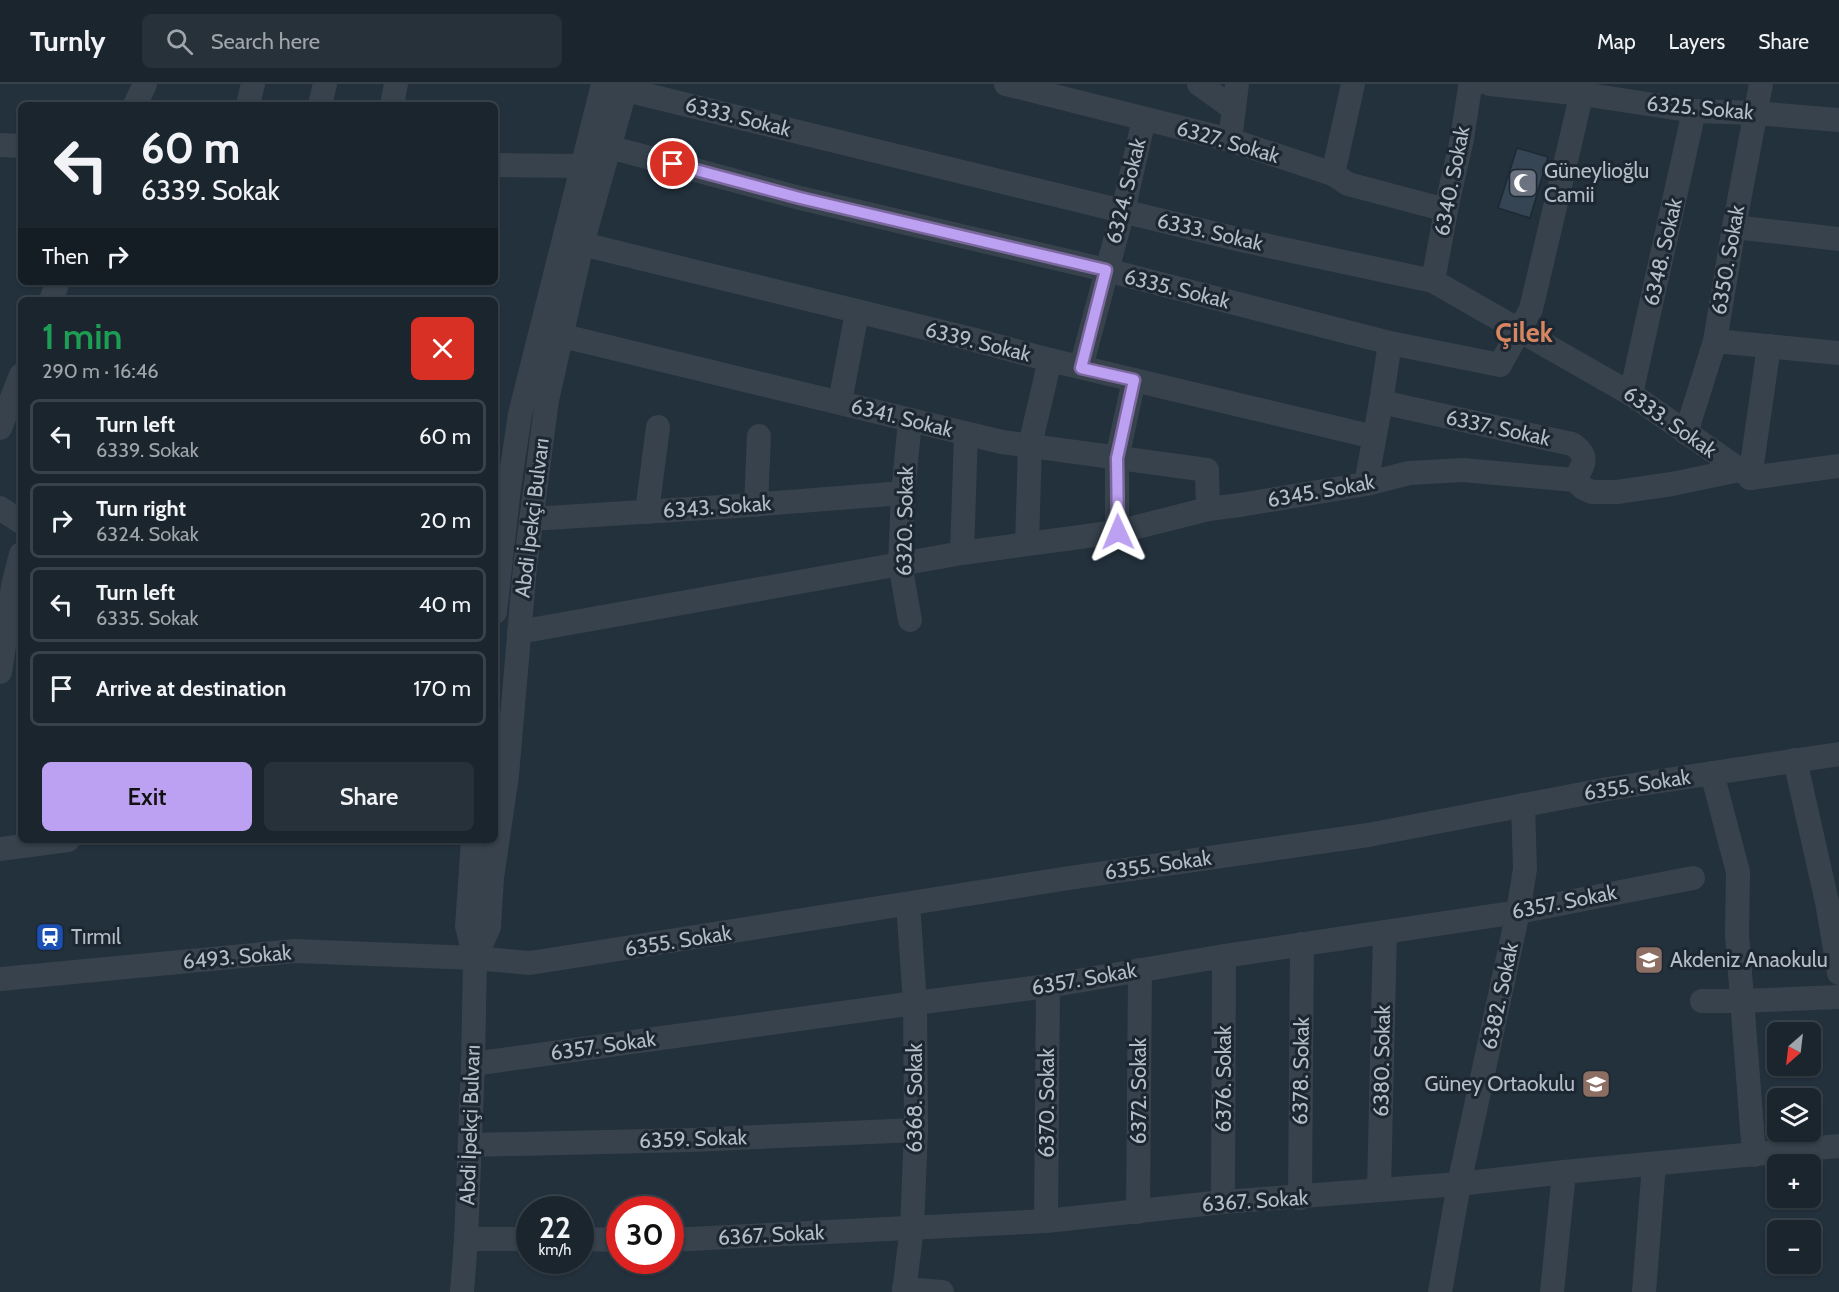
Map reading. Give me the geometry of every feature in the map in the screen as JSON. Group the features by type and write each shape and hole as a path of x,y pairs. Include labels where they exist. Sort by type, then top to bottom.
{"street":[{"path":"136,102 145,84"},
{"path":"249,102 253,84"},
{"path":"321,102 325,84"},
{"path":"393,102 396,84"},
{"name":"6327. Sokak","path":"1006,84 1230,140 1333,174 1348,184 1446,210"},
{"path":"1199,84 1234,108"},
{"path":"1230,140 1237,84"},
{"path":"1333,174 1353,84"},
{"name":"6340. Sokak","path":"1433,281 1462,139 1470,87 1475,84"},
{"name":"6325. Sokak","path":"1490,84 1583,89 1694,111 1839,120"},
{"name":"6350. Sokak","path":"1686,433 1714,341 1761,84"},
{"name":"Abdi İpekçi Bulvarı","path":"498,837 507,775 531,519 547,400 582,244 609,147 619,86"},
{"name":"Abdi İpekçi Bulvarı","path":"498,560 502,490 582,166 619,86"},
{"name":"6333. Sokak","path":"619,86 1241,240 1433,281 1631,394 1745,474"},
{"path":"1521,331 1532,309 1583,89"},
{"name":"6348. Sokak","path":"1631,394 1694,111"},
{"name":"6324. Sokak","path":"1081,368 1123,211 1144,118"},
{"path":"0,145 18,146"},
{"name":"6335. Sokak","path":"609,147 800,198 1106,270 1390,343 1500,365 1521,331"},
{"path":"498,165 582,166"},
{"path":"1734,227 1839,239"},
{"name":"6339. Sokak","path":"582,244 1081,368 1374,437"},
{"path":"840,402 856,312"},
{"name":"6341. Sokak","path":"563,336 1002,442 1207,470 1208,509"},
{"path":"1714,341 1839,353"},
{"path":"1366,484 1390,343"},
{"path":"1745,474 1768,346"},
{"path":"1027,544 1030,445 1050,360"},
{"path":"1118,532 1117,458 1134,380"},
{"path":"0,428 18,383"},
{"name":"6337. Sokak","path":"1381,402 1572,444 1584,456 1584,464 1575,480"},
{"name":"6320. Sokak","path":"910,421 903,493 900,564 910,620"},
{"path":"646,512 657,427"},
{"path":"962,553 966,434"},
{"path":"756,505 759,436"},
{"name":"6345. Sokak","path":"519,632 962,553 1118,532 1208,509 1366,484 1409,473 1463,470 1575,480 1582,488 1592,492 1617,492 1745,474 1839,466"},
{"name":"6343. Sokak","path":"531,519 903,493"},
{"path":"0,508 18,520"},
{"path":"0,672 18,566"},
{"name":"6355. Sokak","path":"475,958 530,963 1368,835 1608,789 1839,754"},
{"path":"1795,760 1833,902 1839,973"},
{"path":"1712,772 1738,872 1737,934 1754,1155"},
{"name":"6382. Sokak","path":"1440,1292 1459,1185 1518,912 1525,869 1523,805"},
{"path":"0,849 45,843"},
{"name":"Abdi İpekçi Bulvarı","path":"462,1292 471,1145 473,1064 475,958 467,926 473,843"},
{"name":"Abdi İpekçi Bulvarı","path":"475,958 489,927 497,843"},
{"name":"6357. Sokak","path":"473,1064 1048,986 1224,956 1518,912 1693,878"},
{"name":"6368. Sokak","path":"904,1290 912,1227 916,1130 915,1003 908,904"},
{"name":"6380. Sokak","path":"1379,1190 1385,932"},
{"name":"6378. Sokak","path":"1300,1198 1302,944"},
{"name":"6493. Sokak","path":"0,979 296,951 475,958"},
{"name":"6376. Sokak","path":"1223,1202 1224,956"},
{"name":"6372. Sokak","path":"1138,1212 1140,970"},
{"name":"6370. Sokak","path":"1046,1221 1048,986"},
{"path":"1702,1001 1839,997"},
{"name":"6359. Sokak","path":"471,1145 691,1140 916,1130"},
{"name":"6367. Sokak","path":"684,1239 1046,1221 1223,1202 1459,1185 1564,1172 1839,1146"},
{"path":"1644,1292 1654,1164"},
{"path":"1552,1292 1564,1172"},
{"path":"466,1239 516,1239"},
{"path":"904,1290 942,1292"}],"building":[{"name":"Güneylioğlu Camii","path":"1517,148 1548,157 1530,218 1498,208"}],"place":[{"name":"Güneylioğlu Camii","path":"1523,183"},
{"name":"Tırmıl","path":"50,937"},
{"name":"Akdeniz Anaokulu","path":"1649,960"},
{"name":"Güney Ortaokulu","path":"1596,1084"}],"district":[{"name":"Çilek","path":"1524,333"}],"route":[{"path":"673,164 800,198 1106,270 1081,368 1134,380 1117,458 1118,532"}]}
